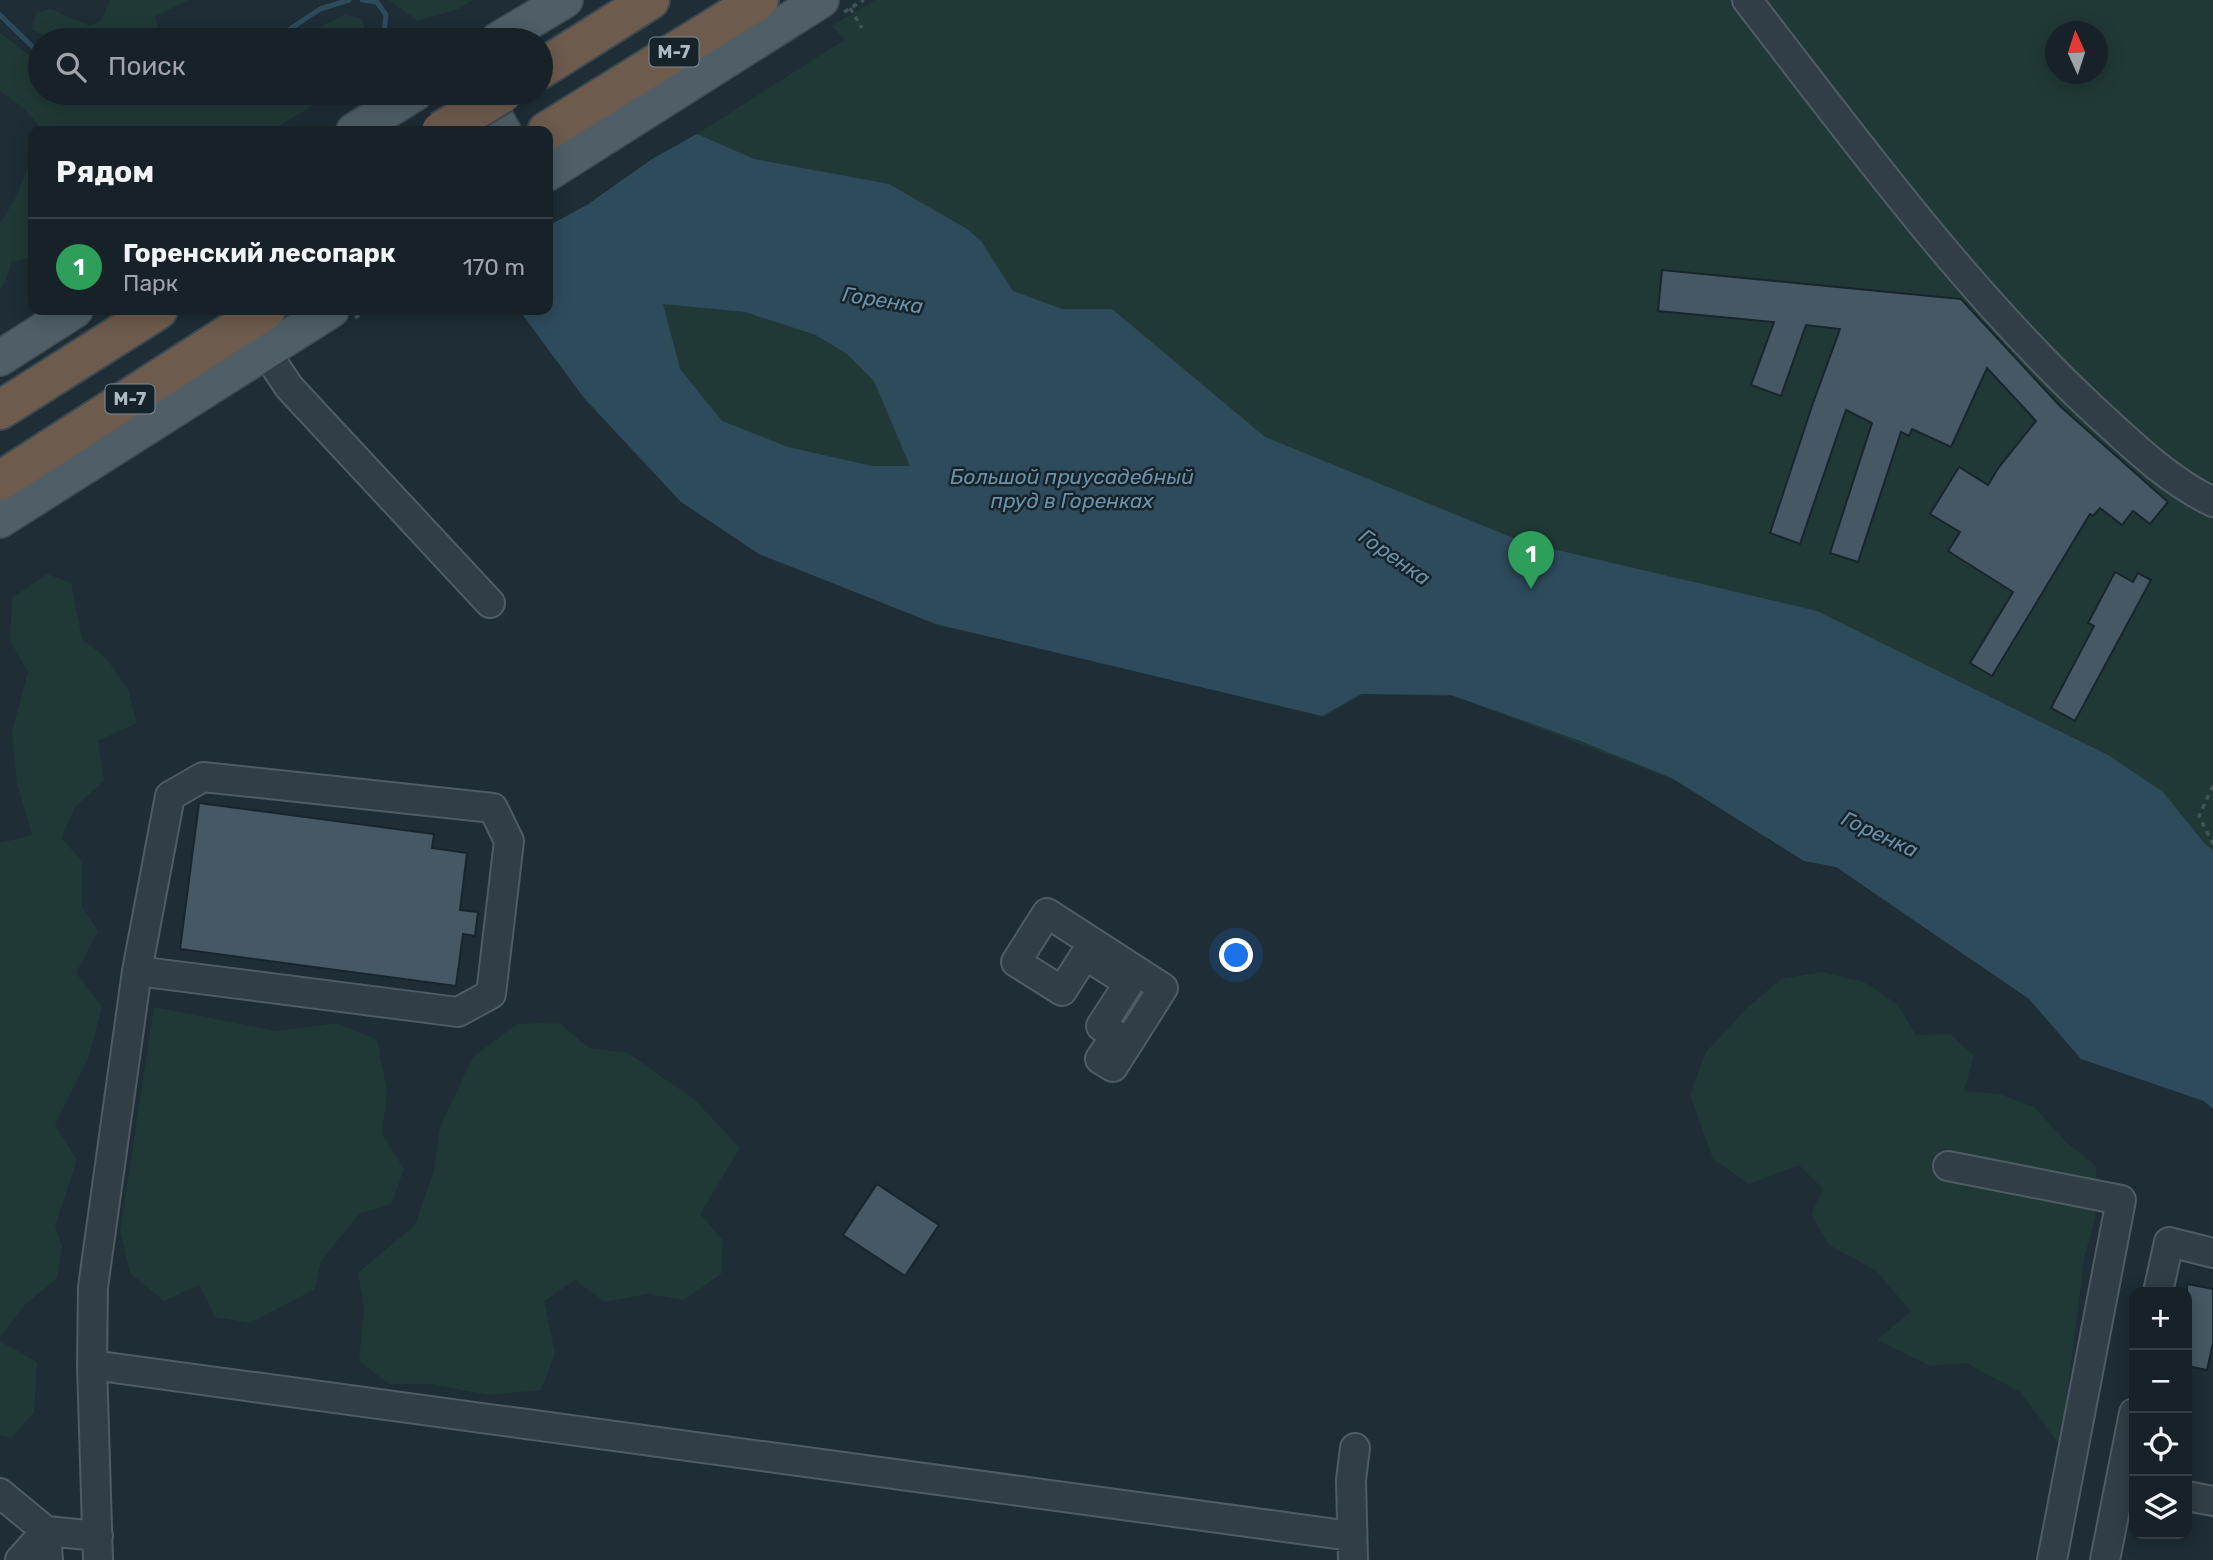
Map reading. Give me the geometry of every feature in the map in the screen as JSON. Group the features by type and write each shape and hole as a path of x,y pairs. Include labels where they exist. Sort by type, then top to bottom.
{"highway":[{"path":"553,61 650,0"},
{"name":"М-7","path":"553,127 759,0"},
{"path":"450,126 484,105"},
{"path":"0,410 150,315"},
{"name":"М-7","path":"0,481 257,315"}],"main road":[{"path":"519,28 565,0"},
{"path":"553,170 836,4"},
{"path":"490,105 500,126"},
{"path":"553,153 583,150"},
{"path":"0,358 67,315"},
{"path":"0,520 323,315"}],"street":[{"path":"1747,0 1894,190 2043,363 2144,456 2197,495 2213,502"},
{"path":"265,351 289,387 490,603"},
{"path":"0,1493 46,1531 98,1548 92,1365 93,1287 137,971 170,796 203,777 493,808 509,841 491,995 458,1012 137,971"},
{"path":"1047,913 1163,988 1112,1067 1100,1059 1115,1035 1101,1026 1129,983 1085,955 1062,991 1016,962 1047,913"},
{"path":"1948,1166 2121,1200 2052,1560"},
{"path":"2159,1287 2169,1242 2213,1253"},
{"path":"92,1365 1352,1548 1351,1479 1355,1448"},
{"path":"2105,1560 2127,1483 2129,1463"},
{"path":"2192,1497 2213,1502"},
{"path":"20,1560 46,1531"},
{"path":"46,1531 48,1560"}],"path":[{"path":"836,4 862,28"},
{"path":"2213,786 2199,816 2213,844"}],"green space":[{"path":"110,0 188,0 155,17 158,28 32,28 36,13 51,9 90,26 101,21"},
{"path":"389,0 473,0 458,9 417,21"},
{"path":"875,0 2213,0 2213,1109 2205,1102 2081,1057 2032,1000 1836,866 1806,861 1672,779 1454,696 1363,694 1324,717 1055,651 936,625 761,554 683,504 587,398 550,315 553,315 553,223 587,205 652,159 697,134 844,40 832,26"},
{"path":"346,14 362,19 365,28 317,28"},
{"path":"0,33 28,54 28,105 313,105 279,126 39,126 25,109 0,91"},
{"path":"28,167 28,259 12,261 0,290 0,223 15,199"},
{"path":"47,574 71,583 82,639 106,658 128,689 137,723 98,741 104,781 75,807 61,838 82,861 82,907 98,931 76,973 102,1007 88,1059 55,1125 77,1160 55,1226 62,1246 57,1278 26,1304 0,1337 0,843 32,835 17,784 12,732 28,672 10,641 12,598"},
{"path":"1822,972 1864,982 1897,1004 1916,1035 1950,1034 1974,1056 1964,1091 2000,1094 2035,1108 2066,1142 2096,1166 2095,1219 2084,1259 2061,1447 2020,1392 1966,1363 1930,1366 1877,1340 1911,1311 1875,1270 1829,1245 1811,1214 1823,1189 1799,1165 1749,1184 1713,1159 1690,1095 1706,1052 1747,1008 1781,979"},
{"path":"154,1007 277,1031 337,1023 377,1040 387,1091 382,1134 404,1169 391,1204 359,1214 321,1261 315,1289 250,1323 215,1317 199,1285 164,1301 130,1273 120,1231"},
{"path":"558,1022 589,1048 628,1053 695,1100 740,1148 700,1214 723,1240 721,1274 684,1300 647,1294 605,1302 575,1280 544,1301 555,1353 541,1390 488,1395 431,1384 389,1384 359,1361 364,1307 358,1273 415,1225 434,1170 440,1127 473,1057 517,1024"},
{"path":"0,1341 37,1362 34,1413 11,1438 0,1435"}],"water":[{"name":"Большой приусадебный пруд в Горенках","path":"697,134 754,159 889,184 967,229 981,241 1013,291 1062,309 1112,309 1265,437 1523,542 1817,611 2108,755 2163,792 2205,844 2213,850 2213,1109 2204,1101 2081,1059 2029,999 1836,867 1804,861 1672,778 1578,740 1451,695 1361,694 1322,716 936,624 759,554 680,501 584,398 523,315 553,315 553,223 587,205 652,159","holes":["663,304 745,312 816,335 847,354 874,381 910,466 872,466 788,447 722,421 680,369"]}],"building":[{"path":"1662,270 1961,299 2060,406 2168,502 2150,524 2133,511 2122,525 2100,508 2093,516 2090,514 1992,676 1970,663 2013,592 1948,551 1960,532 1930,514 1959,467 1988,485 2036,421 1987,368 1951,447 1912,429 1909,436 1901,432 1858,562 1830,553 1872,423 1846,410 1800,544 1770,533 1840,329 1806,325 1781,396 1751,385 1774,322 1658,311"},
{"path":"2115,572 2133,582 2138,573 2151,580 2075,721 2051,708 2094,626 2088,623"},
{"path":"199,803 434,834 432,848 467,853 460,910 478,912 475,936 463,934 456,986 180,949"},
{"path":"877,1184 939,1225 905,1276 843,1235"},
{"path":"2187,1284 2213,1289 2213,1343 2207,1370 2192,1367 2192,1287 2187,1287"}],"waterway":[{"name":"Горенка","path":"292,28 320,9 349,0"},
{"name":"Горенка","path":"362,0 377,2 386,15 385,28"},
{"name":"Горенка","path":"0,15 28,42"}],"place":[{"name":"Горенский лесопарк","path":"1531,589"}]}
